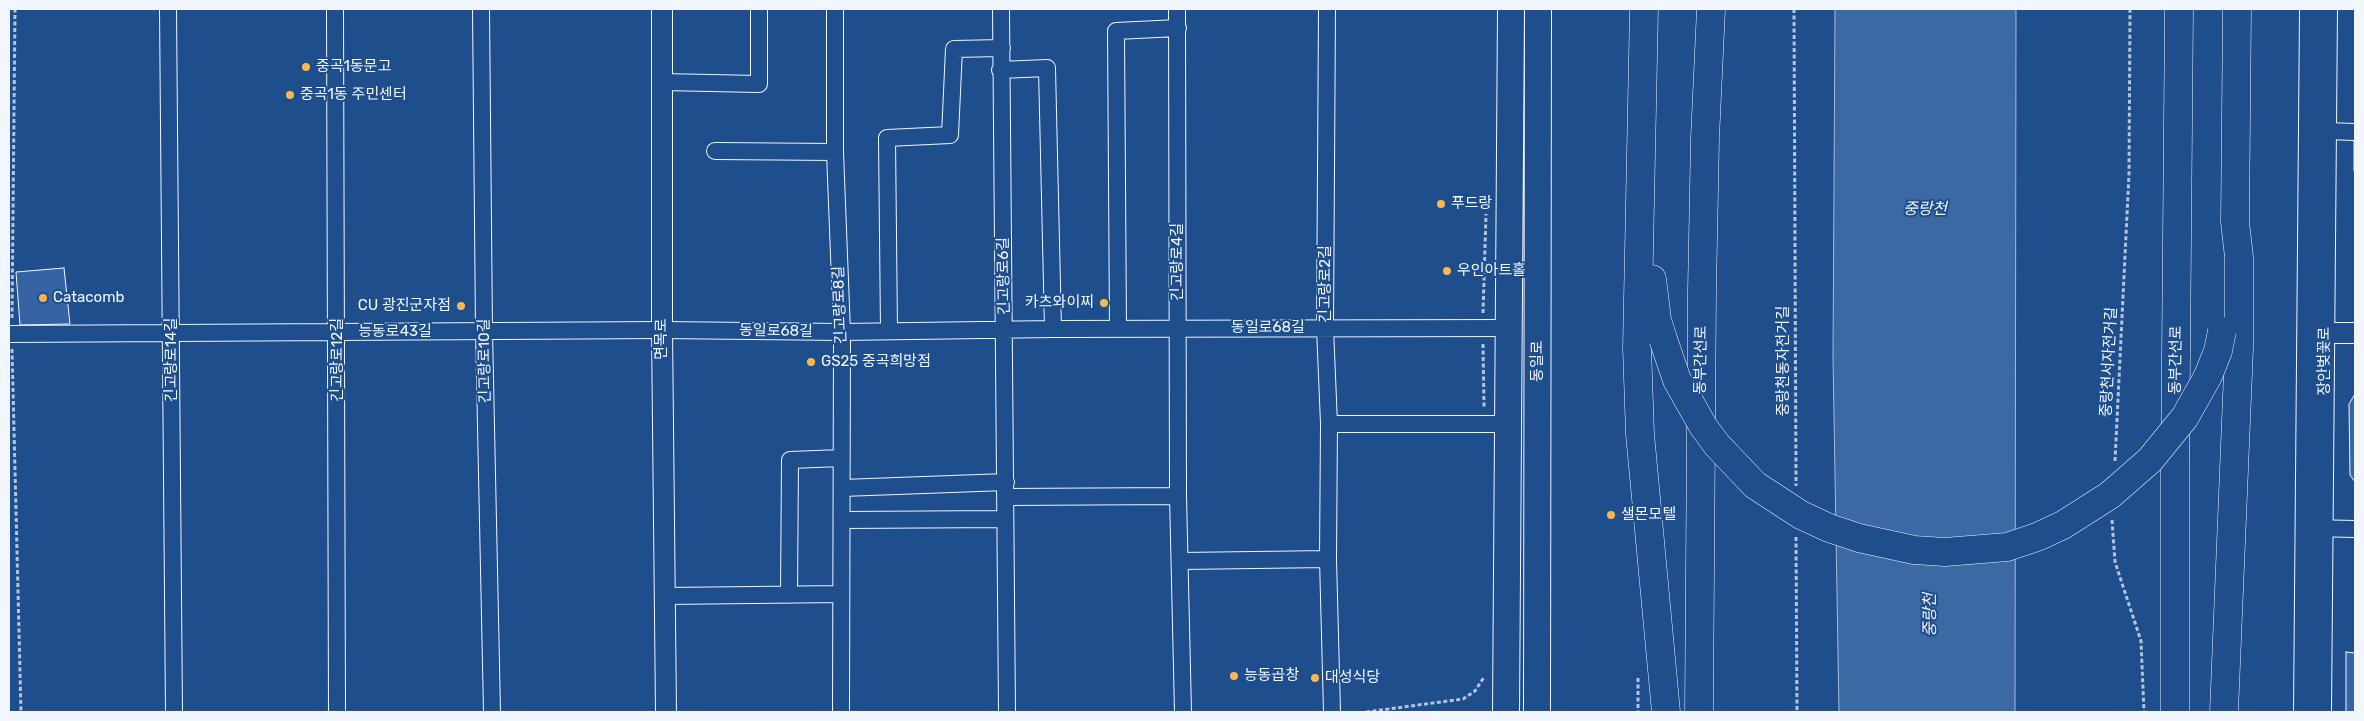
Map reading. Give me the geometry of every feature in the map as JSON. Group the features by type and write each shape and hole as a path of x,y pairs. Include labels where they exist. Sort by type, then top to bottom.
{"highway":[{"path":"1644,9 1641,221 1637,270 1640,434 1666,712"},
{"name":"동부간선로","path":"1699,712 1702,290 1710,9"},
{"name":"동부간선로","path":"2175,712 2179,9"},
{"path":"1641,221 1651,270 1657,320 1677,380 1703,426 1717,445 1755,485 1801,515 1829,528 1859,538 1914,550 1946,552 2007,547 2037,537 2086,511 2123,485 2150,460 2189,410 2208,376 2218,351 2235,222 2237,9"},
{"path":"2224,712 2239,348 2239,257 2235,222"}],"main road":[{"name":"동일로","path":"1506,712 1511,9"},
{"name":"동일로","path":"1537,712 1538,9"},
{"path":"1506,568 1520,596 1522,622 1531,622 1538,613"}],"street":[{"name":"긴고랑로14길","path":"168,9 174,712"},
{"name":"긴고랑로12길","path":"336,9 338,332 337,712"},
{"name":"긴고랑로10길","path":"481,9 484,331 492,712"},
{"name":"면목로","path":"662,9 662,330 666,712"},
{"path":"662,82 759,84 759,9"},
{"name":"긴고랑로8길","path":"834,9 835,152 842,332 841,712"},
{"name":"긴고랑로6길","path":"1001,9 1002,48 1000,70 1005,330 1007,712"},
{"name":"긴고랑로4길","path":"1177,9 1178,496 1183,712"},
{"name":"긴고랑로2길","path":"1328,9 1325,328 1329,424 1328,559 1332,712"},
{"name":"장안벚꽃로","path":"2304,712 2314,528 2316,333 2310,9"},
{"name":"장안벚꽃로","path":"2316,333 2326,131 2327,9"},
{"path":"1118,329 1116,31 1178,28"},
{"path":"890,331 887,138 950,135 954,50 1002,48"},
{"path":"1000,70 1047,68 1053,329"},
{"path":"2326,131 2355,132"},
{"path":"715,151 835,152"},
{"name":"동일로68길","path":"662,330 842,332 1053,329 1508,328"},
{"name":"능동로43길","path":"10,334 662,330"},
{"path":"2316,333 2355,333"},
{"path":"1329,424 1507,424"},
{"path":"789,595 790,460 841,458"},
{"path":"842,488 1006,489 1178,496"},
{"path":"842,520 1006,519"},
{"path":"2314,528 2355,529"},
{"name":"장안벚꽃로","path":"2314,528 2321,712"},
{"path":"1181,561 1328,559"},
{"path":"665,596 840,594"}],"path":[{"path":"15,9 10,334 21,712"},
{"name":"중랑천동자전거길","path":"1794,9 1796,494"},
{"name":"중랑천서자전거길","path":"2114,468 2130,174 2130,9"},
{"path":"2113,511 2112,531 2115,562 2142,641 2144,712"},
{"path":"1796,532 1797,712"},
{"path":"1366,712 1464,699"}],"water":[{"name":"중랑천","path":"1835,9 2016,9 2015,712 1839,712 1833,357"}],"building":[{"path":"2355,141 2355,171 2354,171"},
{"name":"Catacomb","path":"64,268 70,324 20,325 16,272"},
{"path":"2355,394 2355,482 2350,475 2349,404"},
{"path":"2346,652 2355,653 2355,712 2346,712"}],"place":[{"name":"중곡1동문고","path":"306,67"},
{"name":"중곡1동 주민센터","path":"290,95"},
{"name":"푸드랑","path":"1441,204"},
{"name":"우인아트홀","path":"1447,271"},
{"name":"Catacomb","path":"43,298"},
{"name":"카츠와이찌","path":"1104,303"},
{"name":"CU 광진군자점","path":"461,306"},
{"name":"GS25 중곡희망점","path":"811,362"},
{"name":"샐몬모텔","path":"1611,515"},
{"name":"능동곱창","path":"1234,676"},
{"name":"대성식당","path":"1315,678"}]}
